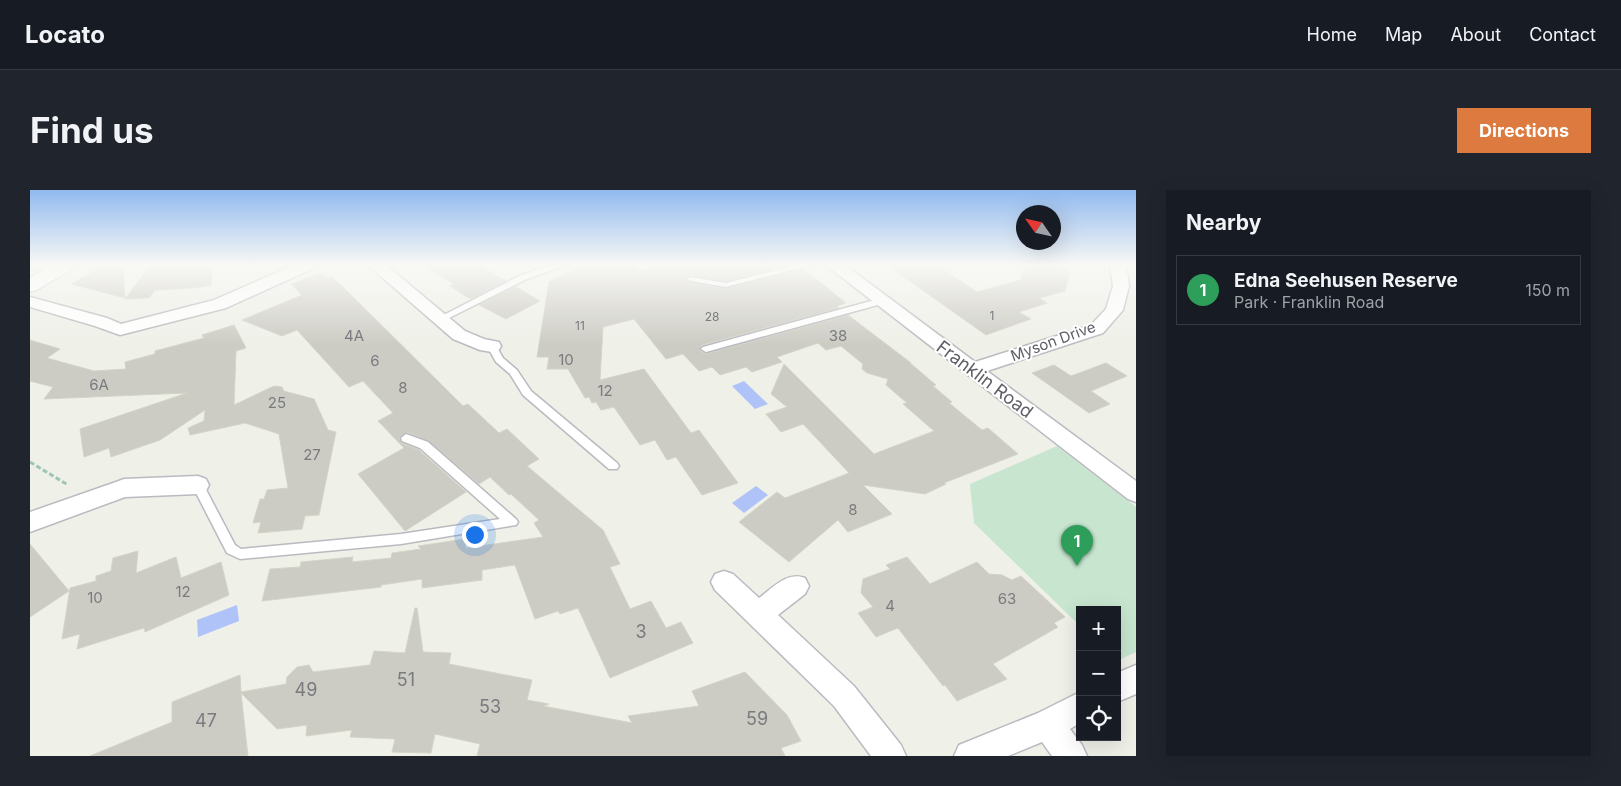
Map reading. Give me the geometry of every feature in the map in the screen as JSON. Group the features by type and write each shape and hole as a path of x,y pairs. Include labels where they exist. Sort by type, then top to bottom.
{"street":[{"path":"30,302 102,322 120,330 220,304 248,291"},
{"path":"407,291 459,335 480,344 492,346"},
{"name":"Franklin Road","path":"870,291 1136,493"},
{"name":"Myson Drive","path":"972,368 1097,329 1114,310 1119,291"},
{"path":"30,522 124,488 198,485"},
{"path":"724,582 844,696 890,756"},
{"path":"758,614 796,586"},
{"path":"1121,686 1136,679"},
{"path":"970,756 1048,724 1076,709"},
{"path":"1048,724 1071,756"}],"lane":[{"path":"440,319 495,291"},
{"path":"706,348 882,300"},
{"path":"492,346 499,360 514,372 527,393 613,466"},
{"path":"198,485 231,549 240,554 401,539 512,522 424,445 406,438"}],"path":[{"path":"30,462 93,498"}],"green space":[{"path":"1057,446 1136,507 1136,652 1121,659 1121,606 1076,606 1076,622 974,523 970,484"}],"water":[{"path":"744,381 768,404 755,409 732,386"},
{"path":"756,486 768,495 744,513 732,503"},
{"path":"237,605 239,621 198,637 197,620"}],"building":[{"path":"100,291 125,291 125,298"},
{"path":"131,291 154,291 149,298 125,299"},
{"path":"298,291 347,291 463,406 468,404 499,433 507,429 539,459 527,466 603,530 620,564 610,567 630,609 651,601 666,628 681,622 693,643 610,678 578,608 560,614 558,611 535,619 515,565 482,570 482,580 422,588 422,579 381,585 381,587 262,601 270,569 300,567 301,562 353,557 352,562 391,558 392,553 421,549 418,546 465,539 466,548 543,537 534,523 539,520 490,477 479,484 429,441 407,432 399,437 401,443 419,450 466,492 405,531 358,474 404,448 378,421 393,413 363,381 349,387 297,330 282,336 242,320 302,295"},
{"path":"458,291 485,291 470,299"},
{"path":"507,291 524,291 540,301 506,319 479,305"},
{"path":"547,291 831,291 846,303 837,306 839,308 702,345 700,351 706,354 848,315 911,363 936,385 933,386 952,402 949,403 982,430 988,428 1018,454 944,483 946,484 925,494 863,485 892,514 848,532 838,520 789,562 739,522 777,492 785,498 849,473 803,424 781,432 766,414 787,407 771,394 784,364 874,454 934,431 903,404 907,403 886,385 888,379 867,373 862,369 863,364 841,346 826,350 818,343 777,357 782,362 752,372 746,367 720,375 712,367 699,371 683,354 666,359 634,319 603,327 600,380 644,369 691,433 699,430 738,483 702,495 676,457 667,460 655,440 640,445 614,407 601,410 596,402 592,403 589,397 585,398 568,369 547,369 549,357 537,357"},
{"path":"924,291 1063,291 1039,298 1047,303 1019,312 1031,319 986,335"},
{"path":"234,325 246,348 236,351 234,405 274,386 282,387 284,391 314,399 328,430 336,432 319,515 305,516 302,529 258,533 261,522 253,523 260,499 264,499 267,490 288,488 279,434 245,423 190,435 188,428 204,421 205,410 160,440 111,457 109,448 84,457 80,429 187,393 44,399 53,387 30,381 30,340 60,349 47,358 94,371 126,369 125,362 155,354 155,351 204,338 202,335"},
{"path":"1106,363 1127,376 1091,391 1110,404 1089,413 1032,373 1054,365 1071,376"},
{"path":"30,544 69,591 30,617"},
{"path":"138,551 136,573 176,557 181,578 221,562 229,595 145,632 144,628 77,649 80,634 62,639 70,588 96,581 96,576 111,571 113,558"},
{"path":"907,557 930,584 977,562 989,574 1002,575 1012,580 1021,576 1065,617 1054,623 1058,627 993,664 1007,679 957,701 898,628 876,637 858,613 873,607 861,593 863,579 890,569 886,565"},
{"path":"415,608 417,608 423,652 451,653 449,664 532,680 527,700 549,704 543,706 632,723 628,716 699,706 692,691 745,672 787,715 801,741 781,748 785,756 477,756 480,744 435,734 431,753 392,752 395,739 350,737 352,730 306,736 307,725 277,729 241,693 248,756 90,756 172,722 172,702 240,675 241,692 286,684 287,677 297,667 309,665 313,672 370,665 374,651 405,653"}],"place":[{"name":"Edna Seehusen Reserve","path":"1077,566"}]}
